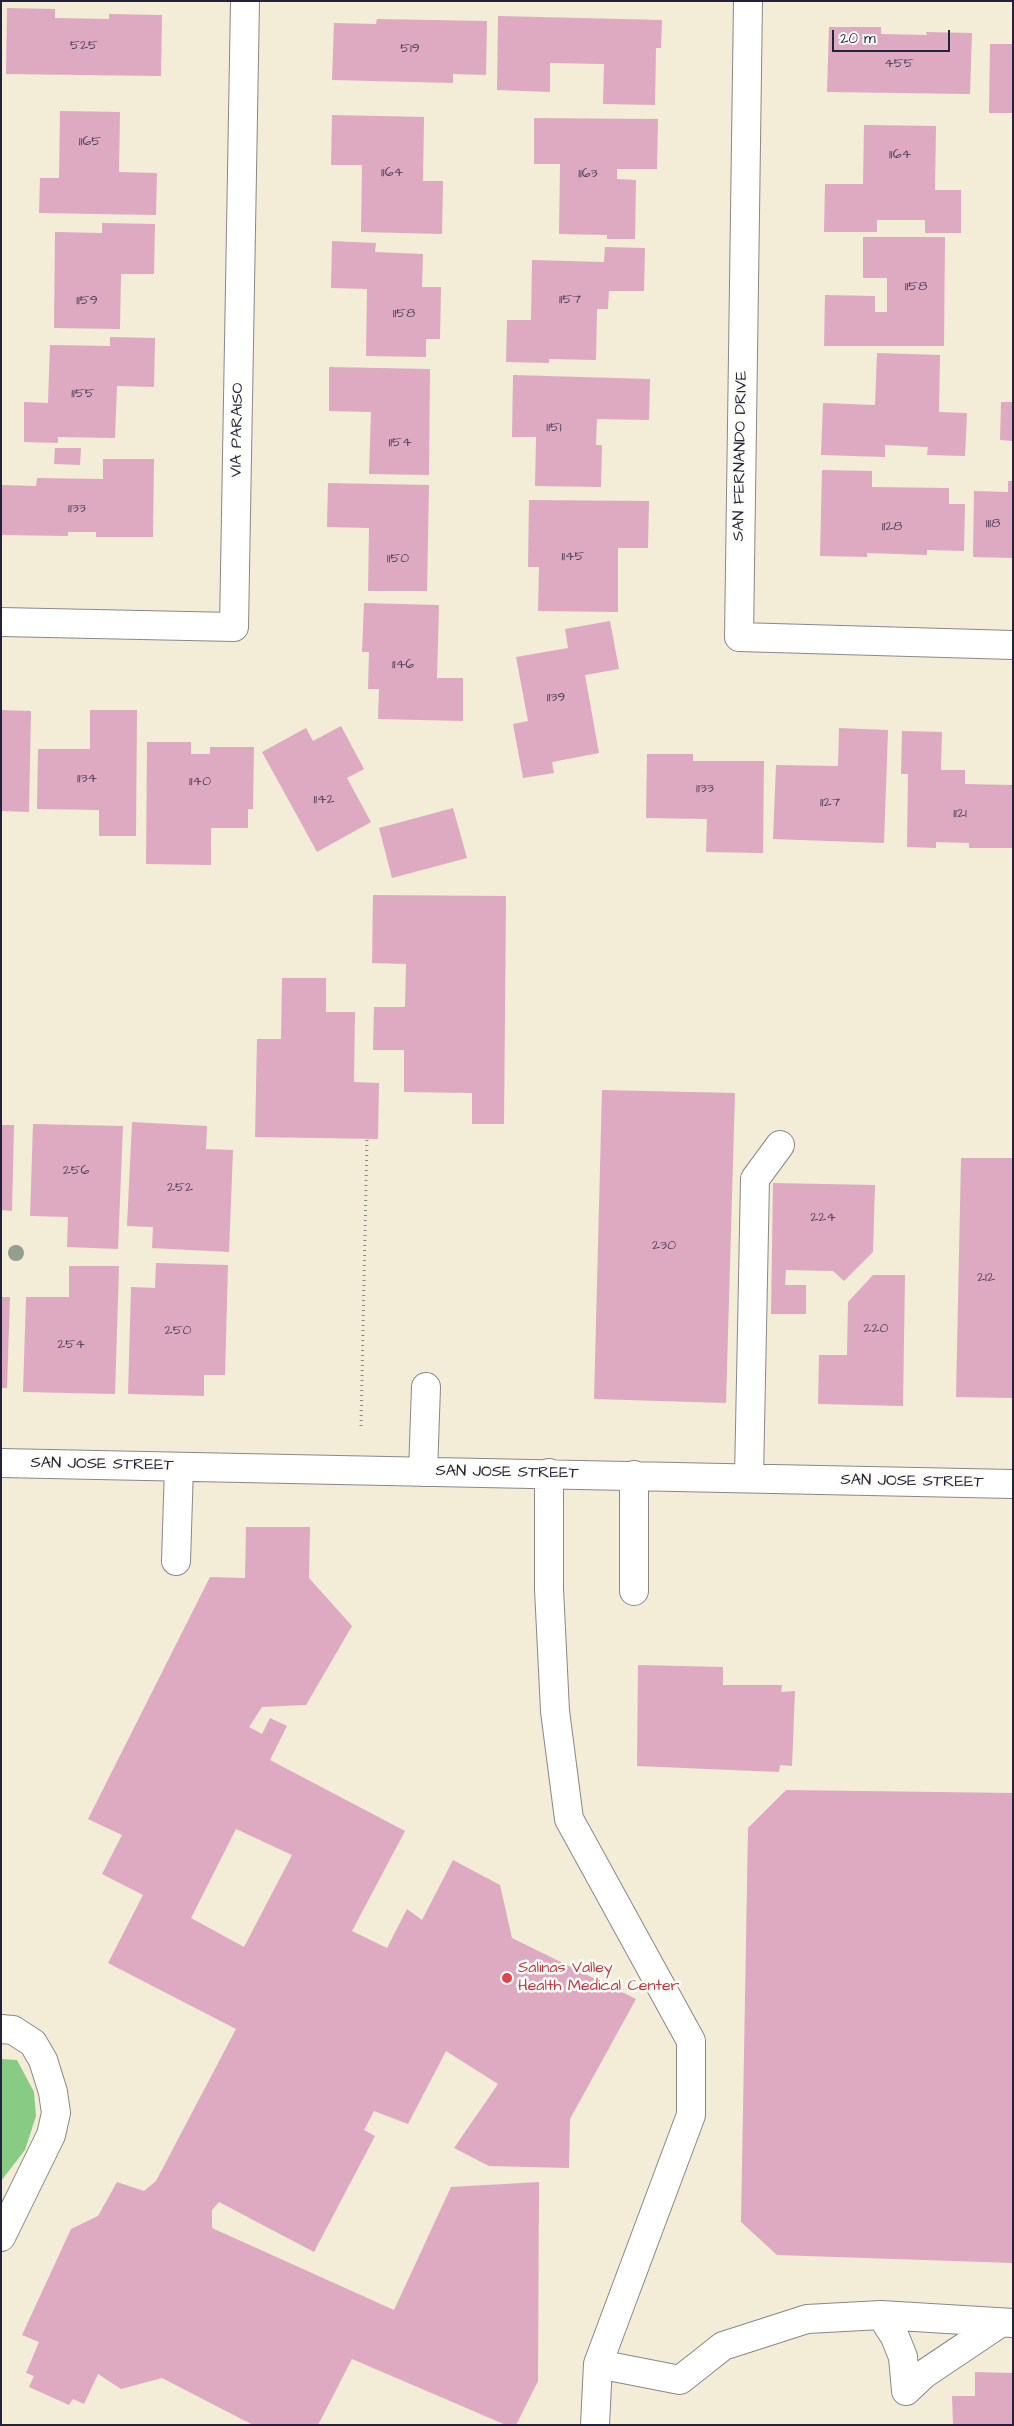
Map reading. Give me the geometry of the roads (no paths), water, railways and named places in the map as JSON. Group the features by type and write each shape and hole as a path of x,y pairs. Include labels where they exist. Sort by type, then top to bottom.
{"street":[{"name":"VIA PARAISO","path":"1,622 234,626 245,1"},
{"name":"SAN FERNANDO DRIVE","path":"748,1 739,637 1013,645"},
{"path":"749,1478 755,1179 780,1145"},
{"path":"423,1472 426,1387"},
{"name":"SAN JOSE STREET","path":"1,1463 1013,1484"},
{"path":"176,1561 180,1466"},
{"path":"550,1474 549,1589 555,1711 569,1819 691,2041 691,2115 598,2364 595,2425"},
{"path":"634,1475 634,1592"},
{"path":"1,2029 13,2030 33,2043 45,2068 53,2092 56,2113 51,2135 1,2237"},
{"path":"598,2364 680,2380 723,2346 807,2319 881,2315 1006,2323"},
{"path":"881,2315 895,2337 903,2357 906,2391 924,2374 1006,2323"}],"place":[{"name":"Salinas Valley Health Medical Center","path":"507,1978"}]}
